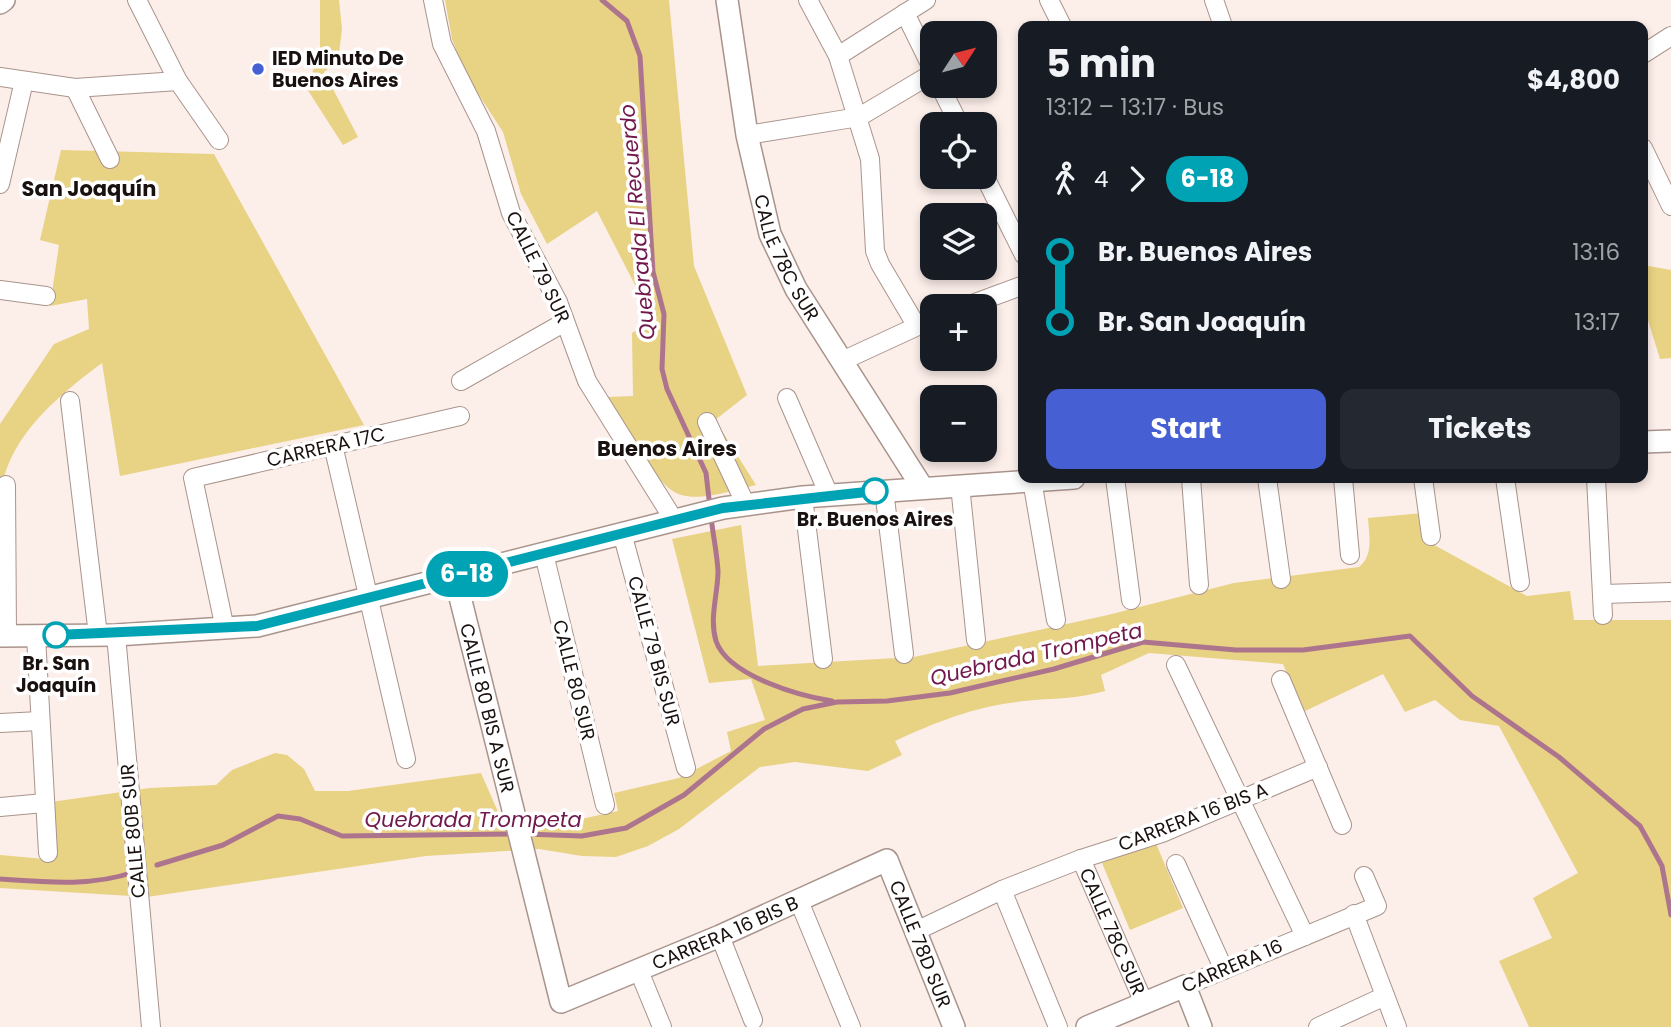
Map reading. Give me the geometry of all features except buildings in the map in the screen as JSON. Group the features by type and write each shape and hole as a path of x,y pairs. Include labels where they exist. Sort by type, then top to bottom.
{"street":[{"path":"137,0 178,81 219,140"},
{"name":"CALLE 79 SUR","path":"433,0 442,44 486,131 506,202 544,272 587,381 674,520"},
{"name":"CALLE 78C SUR","path":"727,0 747,135 764,215 776,250 796,289 922,487"},
{"path":"808,0 838,56 859,117 870,159 875,251 880,264 920,317"},
{"path":"838,56 926,0"},
{"path":"1049,0 1060,21"},
{"path":"1214,0 1221,21"},
{"path":"905,13 920,45"},
{"path":"1648,51 1671,36"},
{"path":"0,77 75,88 178,81"},
{"path":"747,135 859,117 920,80"},
{"path":"0,184 24,81"},
{"path":"75,88 110,159"},
{"path":"1648,158 1671,206"},
{"path":"991,189 1018,243"},
{"path":"997,295 1018,287"},
{"path":"0,290 46,296"},
{"path":"461,381 565,322"},
{"path":"842,361 920,324"},
{"path":"787,398 829,495"},
{"name":"CALLE 80B SUR","path":"70,401 107,635 151,1027"},
{"name":"CARRERA 17C","path":"225,629 193,478 460,415"},
{"path":"707,422 747,505"},
{"path":"1648,442 1671,441"},
{"path":"333,445 405,759"},
{"path":"6,485 4,636 36,636 225,629 277,622 723,508 803,497 1018,481"},
{"path":"1033,483 1056,620"},
{"path":"1116,483 1131,600"},
{"path":"1191,483 1199,585"},
{"path":"1268,483 1281,579"},
{"path":"1343,483 1350,555"},
{"path":"1424,483 1431,536"},
{"path":"1506,483 1520,582"},
{"path":"1596,483 1603,615"},
{"path":"960,485 976,640"},
{"path":"884,490 904,654"},
{"path":"803,497 822,659"},
{"name":"CALLE 79 BIS SUR","path":"622,533 686,768"},
{"name":"CALLE 80 SUR","path":"544,554 605,805"},
{"name":"CALLE 80 BIS A SUR","path":"455,577 561,1002"},
{"path":"1604,594 1671,593"},
{"path":"36,636 48,853"},
{"path":"1176,665 1305,936"},
{"path":"1281,680 1342,825"},
{"path":"0,723 40,721"},
{"name":"CARRERA 16 BIS A","path":"914,932 1002,890 1162,832 1318,766"},
{"path":"0,807 44,803"},
{"name":"CALLE 78C SUR","path":"1082,859 1144,1003"},
{"name":"CARRERA 16 BIS B","path":"561,1002 720,936 887,860"},
{"name":"CALLE 78D SUR","path":"887,860 954,1027"},
{"path":"1176,864 1224,970"},
{"name":"CARRERA 16","path":"1087,1027 1377,906 1364,876"},
{"path":"1002,890 1058,1027"},
{"path":"799,901 851,1027"},
{"path":"1354,914 1398,1027"},
{"path":"720,936 753,1020"},
{"path":"639,971 662,1027"},
{"path":"1185,986 1200,1027"},
{"path":"1318,1027 1385,996"}],"shaded area":[{"path":"320,0 339,0 342,29 338,61 324,72 358,137 343,145 307,89 320,48"},
{"path":"445,0 669,0 694,266 747,395 715,420 756,485 709,496 681,495 660,480 640,452 608,397 633,396 632,333 653,320 597,211 547,244 521,194 503,132 466,75 452,39"},
{"path":"61,150 214,154 364,425 120,476 102,363 44,412 20,443 4,477 0,526 0,424 54,344 89,329 87,299 50,306 59,245 40,240"},
{"path":"1648,266 1671,270 1671,358 1660,359 1648,320"},
{"path":"1423,513 1427,541 1527,596 1570,591 1574,620 1671,620 1671,1027 1529,1027 1499,961 1552,938 1533,898 1578,873 1499,726 1460,720 1435,700 1405,712 1383,674 1303,712 1283,664 1149,653 1101,675 1105,691 1075,697 1006,703 958,715 895,741 902,755 868,771 795,762 760,767 679,829 648,846 616,857 582,856 539,849 426,856 147,897 0,888 0,855 56,860 51,802 150,788 216,785 232,770 275,753 287,755 304,769 315,791 348,791 481,773 498,812 528,813 572,821 618,811 614,793 679,778 731,751 727,732 765,720 751,679 709,683 672,539 741,525 758,666 914,657 1108,615 1234,583 1359,567 1369,551 1368,518"},
{"path":"1155,841 1183,908 1130,930 1102,863"}],"waterway":[{"name":"Quebrada El Recuerdo","path":"602,0 627,21 640,56 653,272 664,314 662,369 667,389 706,473 710,508"},
{"name":"Quebrada El Recuerdo","path":"711,517 718,571 714,632 723,653 735,664 766,682 832,701"},
{"name":"Quebrada Trompeta","path":"524,834 582,836 626,828 684,795 764,729 803,709 837,702 887,701 950,693 1054,669 1143,642 1236,650 1303,650 1410,636 1472,696 1559,757 1640,826 1662,866 1671,915"},
{"name":"Quebrada Trompeta","path":"157,865 223,845 278,816 300,819 342,836 515,834"},
{"name":"Quebrada Trompeta","path":"0,879 84,882 134,872"}],"bus line":[{"name":"6-18","path":"56,635 116,635 257,626 723,508 875,491"}],"place":[{"name":"IED Minuto De Buenos Aires","path":"258,69"},
{"name":"Br. Buenos Aires","path":"875,491"},
{"name":"Br. San Joaquín","path":"56,635"}],"district":[{"name":"San Joaquín","path":"89,188"},
{"name":"Buenos Aires","path":"667,448"}]}
